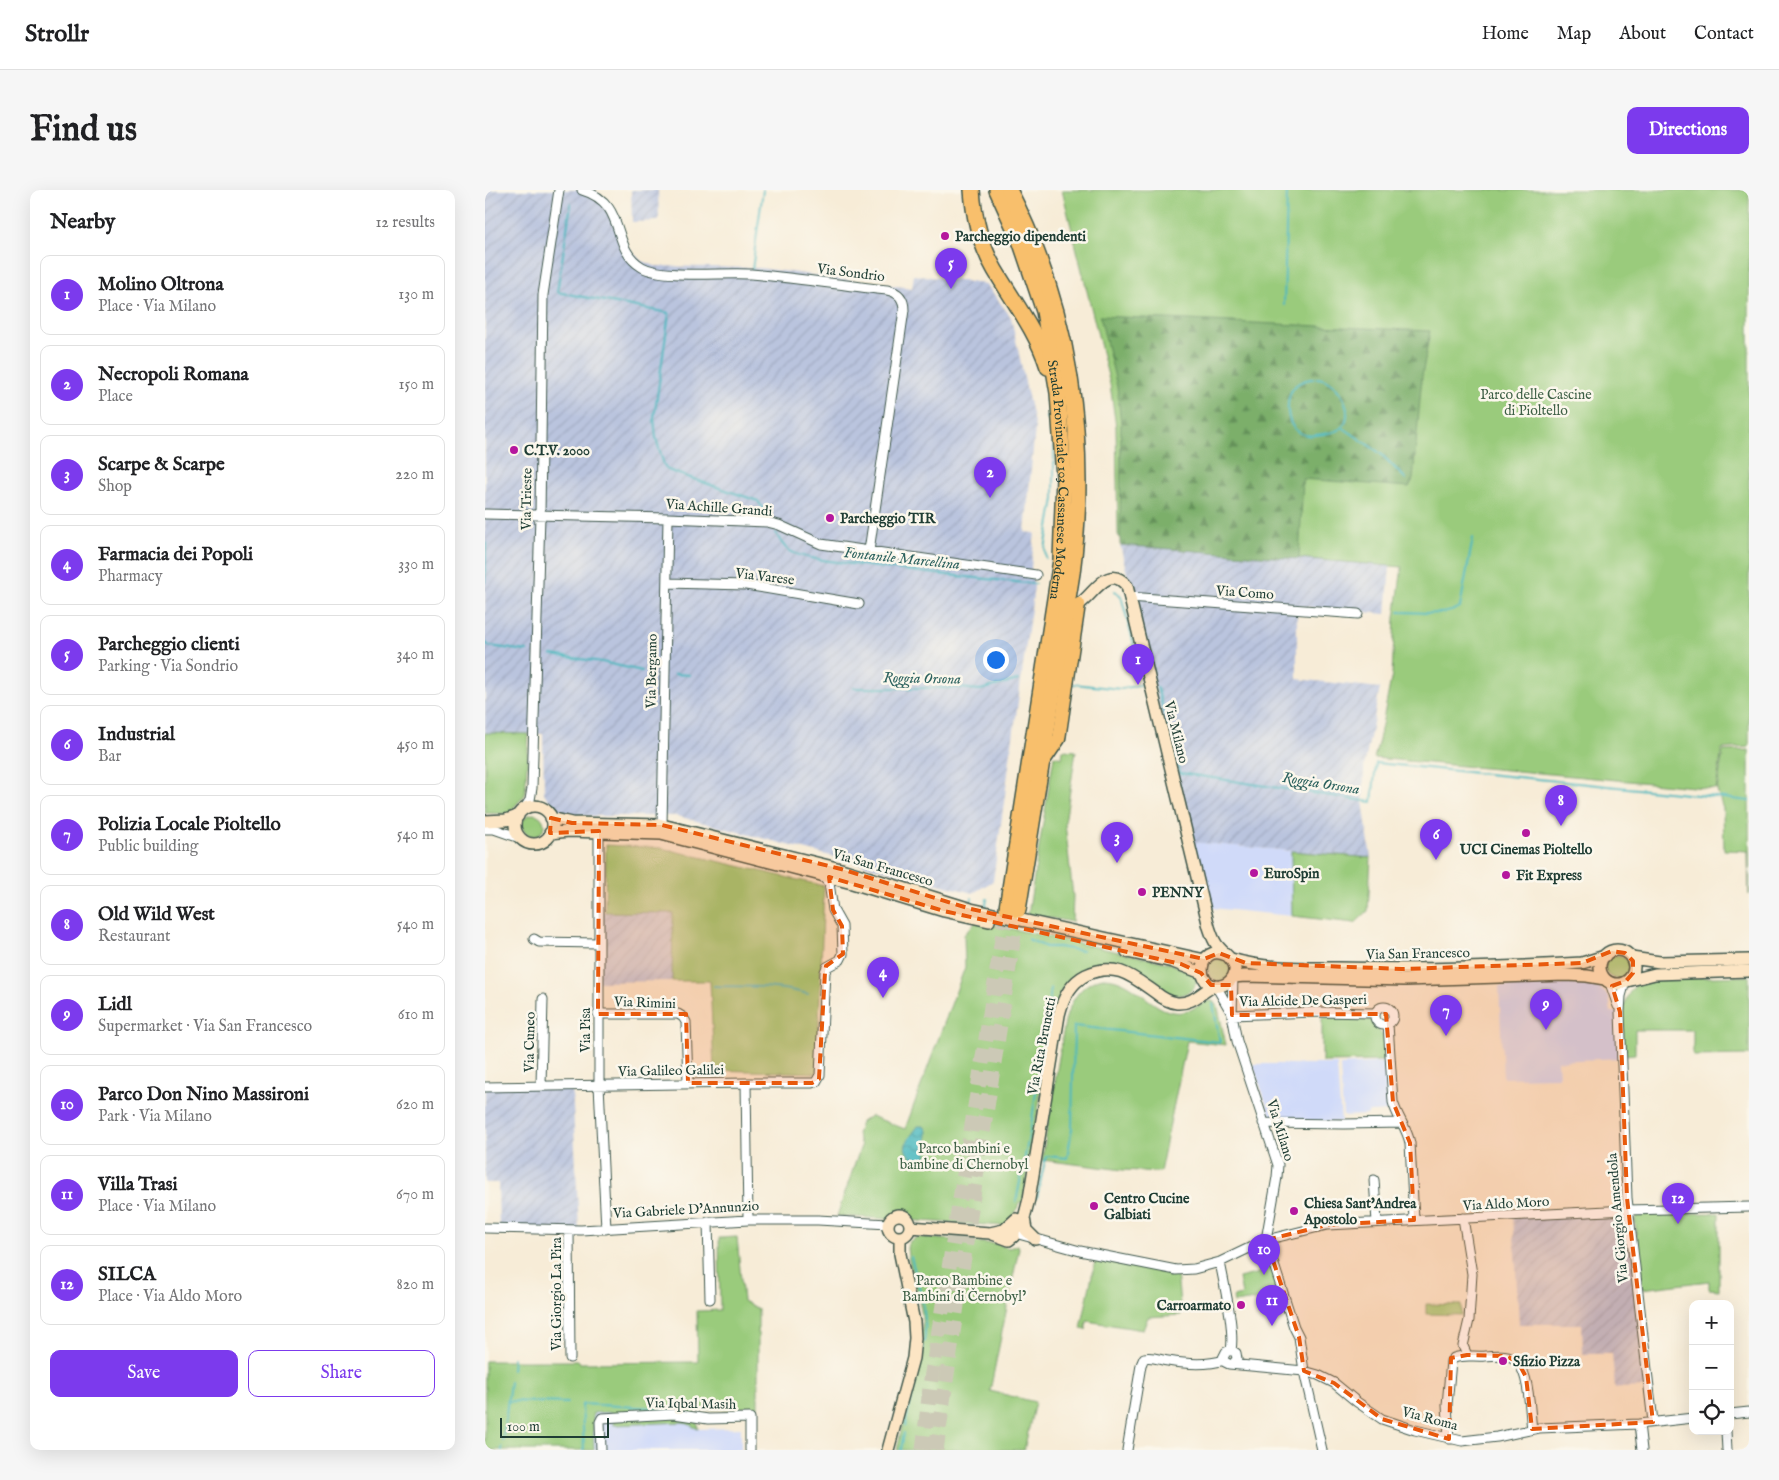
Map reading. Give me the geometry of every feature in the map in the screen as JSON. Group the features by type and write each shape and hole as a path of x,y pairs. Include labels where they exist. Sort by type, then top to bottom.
{"highway":[{"path":"972,190 978,225 987,252 995,270 1038,342 1049,370 1054,399 1058,455 1056,540 1035,727"},
{"name":"Strada Provinciale 103 Cassanese Moderna","path":"997,190 1021,243 1044,311 1053,358 1062,429 1064,494 1061,554 1023,808 1013,909 1041,765 1075,548 1078,500 1077,439 1071,379 1058,320 1036,250 1009,190"}],"main road":[{"path":"1041,765 1059,739 1079,604"}],"street":[{"name":"Via Trieste","path":"521,812 530,800 532,791 540,515 543,296 559,190"},
{"name":"Via Sondrio","path":"582,190 595,196 608,207 615,218 626,252 636,263 649,270 678,273 749,274 887,290 900,296 904,303 904,310 869,552"},
{"name":"Via Achille Grandi","path":"485,514 767,522 779,525 821,544 1036,575"},
{"name":"Via Bergamo","path":"662,825 668,518"},
{"path":"1079,604 1087,599 1101,582 1113,578 1119,580 1128,592"},
{"name":"Via Varese","path":"667,583 745,585 859,604"},
{"name":"Via Como","path":"1128,592 1358,614"},
{"name":"Via Milano","path":"1128,592 1209,927 1215,943 1229,957"},
{"path":"532,806 547,812 551,818 552,826 545,840 536,843 528,842 518,835 488,824 532,806"},
{"path":"518,835 515,823 521,812"},
{"name":"Via San Francesco","path":"551,818 572,823 662,825 841,869 971,909 1207,958"},
{"name":"Via San Francesco","path":"550,833 599,831 661,834 852,883 944,911 1166,960 1203,975"},
{"name":"Via Pisa","path":"599,831 599,1085 606,1228"},
{"path":"821,875 829,882 832,900"},
{"path":"832,900 841,884 852,883"},
{"name":"Via Galileo Galilei","path":"485,1086 817,1082 820,1075 825,969 829,964 839,960 843,954 842,926 833,910 832,900"},
{"name":"Via Milano","path":"1207,958 1209,927"},
{"path":"534,939 539,942 599,943"},
{"path":"1626,982 1634,970 1631,958 1625,952 1619,950 1612,951 1601,962 1600,970 1608,981 1618,984 1626,982 1655,974 1749,971"},
{"path":"1217,953 1229,957 1235,968 1233,977 1226,984 1215,986 1194,1000 1184,1003 1197,994 1203,975 1202,966 1207,958 1217,953"},
{"name":"Via San Francesco","path":"1229,957 1247,963 1295,967 1403,970 1582,963 1605,956"},
{"path":"1631,958 1660,962 1749,960"},
{"name":"Via Rita Brunetti","path":"1010,1233 1025,1213 1033,1180 1059,1015 1063,999 1071,986 1091,973 1102,970 1115,970 1131,975 1165,1000 1184,1003"},
{"path":"1203,975 1209,983 1215,986"},
{"name":"Via San Francesco","path":"1233,977 1405,980 1566,975 1587,976 1608,981"},
{"name":"Via Milano","path":"1233,977 1232,1015 1237,1041 1276,1156 1278,1170 1266,1240 1294,1327 1299,1337 1304,1371 1322,1450"},
{"name":"Via Giorgio Amendola","path":"1608,981 1620,1012"},
{"name":"Via Giorgio Amendola","path":"1626,982 1621,996 1620,1012 1629,1210 1653,1422"},
{"name":"Via Milano","path":"1215,986 1232,1015"},
{"name":"Via Cuneo","path":"541,1086 543,999"},
{"name":"Via Alcide De Gasperi","path":"1382,1006 1390,1008 1394,1017 1388,1024 1383,1025 1375,1018 1375,1013 1382,1006"},
{"name":"Via Alcide De Gasperi","path":"1232,1015 1316,1012 1375,1013"},
{"name":"Via Rimini","path":"599,1014 678,1014 682,1016 686,1022 688,1084"},
{"name":"Via Alcide De Gasperi","path":"1388,1024 1393,1099 1396,1111 1410,1143 1415,1220"},
{"path":"746,1083 748,1220"},
{"path":"1263,1122 1402,1123"},
{"path":"1373,1180 1377,1222"},
{"name":"Via Aldo Moro","path":"1010,1233 1080,1251 1176,1270 1194,1269 1220,1262 1266,1240 1327,1225 1629,1210 1749,1207"},
{"path":"1025,1213 1026,1231 1036,1239"},
{"name":"Via Gabriele D'Annunzio","path":"485,1228 569,1230 748,1220 819,1220 888,1224 895,1215 902,1215 908,1219 910,1227 1010,1233"},
{"path":"1463,1218 1471,1261 1472,1282 1469,1325 1463,1346 1467,1355"},
{"path":"708,1222 710,1299"},
{"path":"888,1224 891,1234 899,1237 908,1233 910,1227"},
{"name":"Via Giorgio La Pira","path":"569,1230 570,1358"},
{"path":"888,1450 913,1358 915,1338 914,1322 900,1254 899,1237"},
{"path":"1220,1262 1229,1316 1231,1350"},
{"path":"1224,1360 1225,1353 1231,1350"},
{"path":"1224,1360 1229,1364 1233,1364 1237,1359 1237,1355 1231,1350"},
{"path":"1449,1439 1447,1405 1451,1361 1454,1358 1467,1355 1476,1357 1505,1356 1518,1362 1526,1377 1531,1429"},
{"path":"1127,1450 1141,1365 1144,1358 1151,1357 1167,1361 1197,1364 1208,1364 1224,1360"},
{"name":"Via Roma","path":"1233,1364 1304,1371 1333,1383 1382,1419 1415,1430 1462,1441 1531,1429 1639,1424 1689,1418"},
{"path":"1734,1414 1749,1412"},
{"name":"Via Iqbal Masih","path":"601,1450 600,1422 602,1418 674,1414 705,1419 750,1418 750,1450"},
{"path":"1639,1424 1642,1450"},
{"path":"1726,1435 1727,1450"},
{"path":"1462,1441 1469,1450"}],"highlighted area":[{"path":"551,818 572,823 662,825 841,869 971,909 1204,959 1219,953 1246,963 1402,969 1582,963 1612,951 1625,953 1633,961 1633,973 1626,981 1612,986 1620,1012 1627,1198 1653,1422 1532,1429 1526,1377 1518,1362 1506,1356 1467,1355 1451,1358 1449,1439 1382,1419 1334,1383 1304,1371 1299,1337 1266,1240 1327,1225 1414,1220 1410,1143 1393,1102 1386,1014 1232,1015 1231,985 1211,985 1201,973 1181,964 944,911 829,877 833,910 842,926 843,954 826,966 819,1079 812,1083 688,1083 686,1014 598,1014 599,831 550,833"}],"shaded area":[{"path":"485,190 593,190 607,199 621,221 628,247 640,260 655,266 760,268 912,288 914,275 986,284 1011,317 1035,428 1025,532 1035,533 1031,567 1034,587 993,881 973,893 677,816 559,816 544,793 543,734 485,733"},
{"path":"631,190 658,190 659,221 632,222"},
{"path":"1303,479 1392,543 1386,614 1297,606 1297,679 1380,688 1364,767 1363,801 1371,858 1192,842 1120,545 1299,559"},
{"path":"1192,842 1291,851 1292,916 1212,908 1208,905"},
{"path":"599,912 673,913 672,981 598,982"},
{"path":"1589,983 1597,986 1609,996 1611,1012 1620,1012 1621,1058 1558,1061 1559,1077 1503,1078 1499,986"},
{"path":"1388,1062 1390,1111 1369,1112 1367,1115 1343,1116 1340,1065"},
{"path":"1253,1064 1337,1064 1341,1122 1272,1121"},
{"path":"572,1085 579,1230 499,1229 498,1183 485,1183 485,1087"},
{"path":"1628,1210 1649,1387 1615,1388 1612,1354 1583,1354 1582,1324 1519,1324 1513,1216"},
{"path":"612,1412 614,1425 684,1422 698,1429 741,1428 741,1450 594,1450 592,1413"}],"green space":[{"name":"Parco delle Cascine di Pioltello","path":"1062,190 1749,190 1749,747 1722,749 1716,789 1374,758 1392,674 1395,618 1402,567 1123,543 1118,535 1116,427 1110,384"},
{"path":"1100,316 1430,331 1422,376 1413,479 1409,487 1303,479 1299,559 1120,545 1121,423 1117,386"},
{"path":"485,733 529,734 525,795 508,814 485,813"},
{"path":"1063,750 1076,751 1065,823 1073,896 1072,922 1028,914 1054,756 1062,758"},
{"path":"1749,750 1749,895 1748,851 1724,850 1723,809 1717,790 1723,751"},
{"path":"533,814 541,817 544,825 541,833 533,836 525,833 522,825 525,817"},
{"path":"606,845 661,848 824,886 817,1073 714,1070 710,981 672,981 673,913 605,912"},
{"path":"1291,851 1371,858 1368,911 1355,923 1292,916"},
{"name":"Parco bambini e bambine di Chernobyl","path":"976,921 1169,963 1196,975 1195,985 1183,994 1168,994 1133,970 1115,964 1105,964 1078,973 1064,986 1053,1018 1023,1203 1020,1202 1014,1215 1005,1226 837,1216 861,1146 857,1134 861,1122 871,1116 905,1129 965,967 964,935"},
{"path":"1617,955 1625,959 1629,967 1625,975 1617,979 1609,975 1605,967 1609,959"},
{"path":"1219,959 1227,962 1230,970 1227,978 1219,981 1211,978 1208,970 1211,962"},
{"path":"1749,976 1749,1055 1693,1056 1693,1030 1635,1030 1635,1054 1624,1055 1623,1022 1626,1000 1637,984 1648,979"},
{"path":"1103,978 1126,984 1163,1009 1173,1012 1184,1012 1209,1001 1213,1001 1218,1008 1226,1045 1187,1041 1160,1172 1123,1170 1042,1160 1067,1013 1074,999 1083,988 1095,980"},
{"path":"1322,1017 1371,1020 1383,1038 1383,1061 1322,1062"},
{"path":"1719,1213 1719,1290 1709,1289 1709,1281 1642,1289 1635,1220 1637,1214"},
{"path":"737,1237 743,1301 758,1309 758,1407 695,1410 698,1429 684,1422 614,1425 612,1412 593,1413 594,1450 485,1450 485,1361 578,1361 580,1363 698,1362 697,1311 720,1310 719,1238"},
{"name":"Parco Bambine e Bambini di Černobyl’","path":"918,1237 997,1244 1009,1248 1018,1245 1019,1248 990,1391 1035,1402 1024,1450 897,1450 922,1328 921,1308 910,1268 907,1248 910,1241"},
{"path":"1269,1248 1284,1296 1234,1303 1233,1297 1242,1295 1239,1278 1260,1273 1255,1252"},
{"path":"1096,1256 1177,1273 1181,1315 1148,1317 1143,1330 1087,1321 1086,1330 1081,1329"},
{"path":"1426,1304 1461,1305 1461,1315 1426,1314"}],"water":[{"path":"918,1126 924,1126 927,1131 926,1162 921,1163 916,1162 906,1152 905,1148"}],"waterway":[{"path":"752,270 763,190"},
{"path":"1284,305 1287,190"},
{"name":"Fontanile Marcellina","path":"571,204 557,292 669,313 654,418 656,438 664,465 668,470 758,501 765,512"},
{"path":"1318,378 1326,380 1339,391 1343,398 1347,415 1345,422 1337,430 1323,434 1305,435 1300,433 1291,424 1288,410 1289,396 1298,383 1318,378"},
{"path":"1046,417 1054,424"},
{"path":"1342,427 1380,453 1406,479"},
{"path":"1046,558 1045,549 1054,499 1054,446"},
{"name":"Fontanile Marcellina","path":"776,533 788,549 797,554 812,558 899,570 1036,584"},
{"name":"Fontanile Marcellina","path":"1399,612 1438,613 1460,607 1473,538"},
{"name":"Roggia Orsona","path":"485,582 486,543"},
{"name":"Fontanile Marcellina","path":"1115,591 1121,596 1136,652"},
{"name":"Roggia Orsona","path":"485,642 489,646 527,651"},
{"name":"Roggia Orsona","path":"552,655 602,662 642,671"},
{"name":"Roggia Orsona","path":"675,674 690,675"},
{"name":"Roggia Orsona","path":"854,688 960,688 980,690 1018,680"},
{"name":"Roggia Orsona","path":"1074,684 1121,689 1145,684"},
{"name":"Roggia Orsona","path":"1157,687 1180,773 1372,802 1376,763 1749,801"},
{"path":"971,903 972,898"},
{"path":"985,909 987,899"},
{"path":"1028,939 1046,947 1082,951"},
{"path":"714,986 774,988 808,994"},
{"path":"1016,1202 1031,1126 1051,988"},
{"path":"1037,1197 1046,1156 1067,1158 1072,1129 1074,1026 1220,1042 1213,1004"},
{"path":"911,1257 924,1310 924,1342"},
{"path":"905,1426 923,1347"},
{"path":"512,1370 513,1358"},
{"path":"503,1440 510,1382"},
{"path":"508,1401 567,1403"},
{"path":"584,1450 582,1404 674,1409"},
{"path":"901,1450 904,1433"}],"tunnel":[{"path":"923,1450 931,1379 1007,908"},
{"path":"936,1450 971,1209 1018,910"}],"place":[{"name":"Parcheggio dipendenti","path":"945,236"},
{"name":"Parcheggio clienti","path":"951,289"},
{"name":"C.T.V. 2000","path":"514,450"},
{"name":"Necropoli Romana","path":"990,498"},
{"name":"Parcheggio TIR","path":"830,518"},
{"name":"Molino Oltrona","path":"1138,685"},
{"name":"Old Wild West","path":"1561,826"},
{"name":"UCI Cinemas Pioltello","path":"1526,833"},
{"name":"Industrial","path":"1436,860"},
{"name":"Scarpe & Scarpe","path":"1117,863"},
{"name":"EuroSpin","path":"1254,873"},
{"name":"Fit Express","path":"1506,875"},
{"name":"PENNY","path":"1142,892"},
{"name":"Farmacia dei Popoli","path":"883,998"},
{"name":"Lidl","path":"1546,1030"},
{"name":"Polizia Locale Pioltello","path":"1446,1036"},
{"name":"Centro Cucine Galbiati","path":"1094,1206"},
{"name":"Chiesa Sant'Andrea Apostolo","path":"1294,1211"},
{"name":"SILCA","path":"1678,1224"},
{"name":"Parco Don Nino Massironi","path":"1264,1275"},
{"name":"Carroarmato","path":"1241,1305"},
{"name":"Villa Trasi","path":"1272,1326"},
{"name":"Sfizio Pizza","path":"1503,1361"}]}
